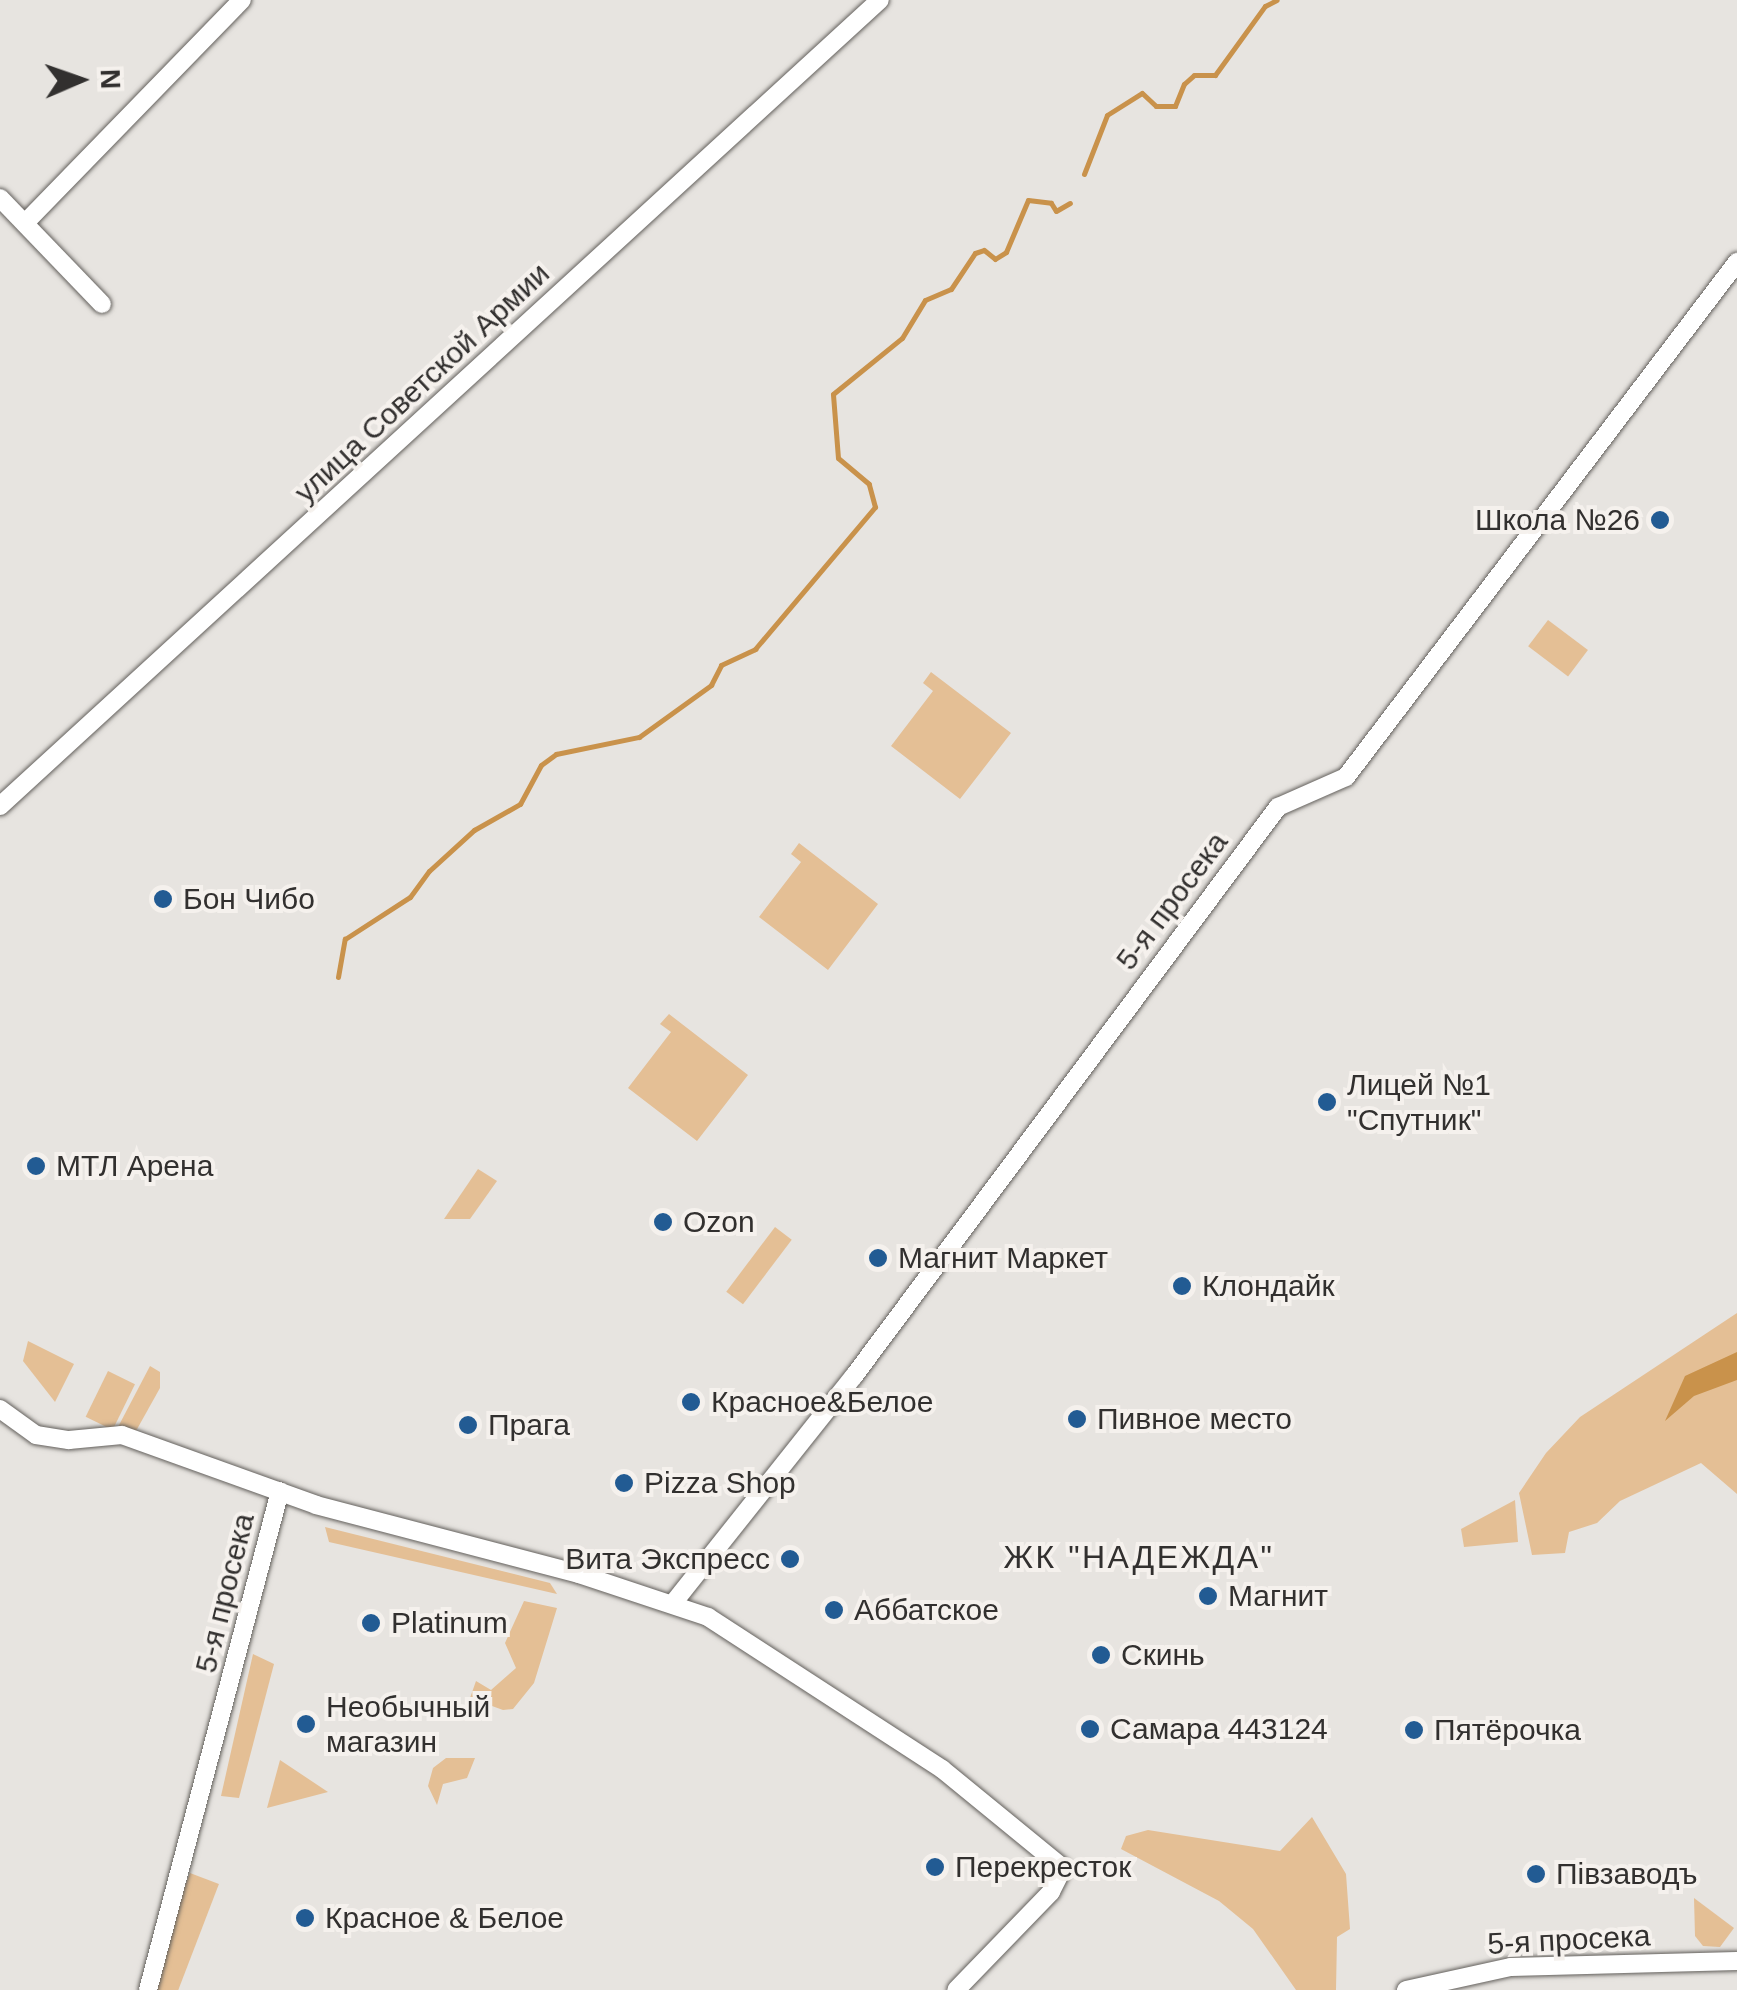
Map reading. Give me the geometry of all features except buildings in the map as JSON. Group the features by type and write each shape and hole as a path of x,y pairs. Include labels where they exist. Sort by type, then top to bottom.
{"street":[{"name":"улица Советской Армии","path":"0,806 880,0"},
{"path":"25,223 230,4"},
{"path":"0,198 102,304"},
{"name":"5-я просека","path":"674,1602 854,1376 1278,808 1346,777 1737,262"},
{"path":"0,1409 36,1435 69,1440 122,1435 280,1491"},
{"name":"5-я просека","path":"148,1990 280,1491 674,1602 942,1769 1063,1868 1052,1892 956,1990"},
{"name":"5-я просека","path":"1406,1990 1512,1967 1737,1961"}],"shaded area":[{"path":"1548,620 1588,650 1568,676 1528,646"},
{"path":"931,672 1011,733 960,799 891,746 933,691 923,683"},
{"path":"799,843 878,904 828,970 759,917 801,862 791,854"},
{"path":"669,1014 748,1075 697,1141 628,1088 671,1032 660,1024"},
{"path":"478,1169 497,1181 470,1219 444,1219"},
{"path":"775,1227 792,1240 743,1304 726,1292"},
{"path":"1737,1313 1737,1494 1701,1463 1620,1501 1597,1523 1569,1532 1565,1553 1532,1555 1519,1493 1546,1453 1580,1417"},
{"path":"28,1341 74,1364 55,1402 23,1361"},
{"path":"1737,1352 1737,1380 1694,1396 1665,1421 1685,1376"},
{"path":"150,1366 160,1372 160,1388 136,1431 118,1427"},
{"path":"108,1371 135,1384 113,1430 86,1417"},
{"path":"1515,1500 1518,1542 1464,1547 1461,1529"},
{"path":"325,1527 550,1583 557,1594 329,1542"},
{"path":"524,1601 557,1608 534,1683 513,1709 503,1710 470,1698 476,1681 491,1690 516,1668 505,1643"},
{"path":"253,1654 274,1664 239,1798 221,1796"},
{"path":"446,1758 475,1758 467,1778 443,1784 437,1805 428,1786 433,1768"},
{"path":"280,1760 328,1792 267,1808"},
{"path":"1312,1817 1346,1874 1350,1929 1337,1937 1336,1990 1296,1990 1253,1929 1219,1901 1121,1849 1126,1836 1148,1830 1280,1851"},
{"path":"190,1873 219,1884 178,1990 147,1986"},
{"path":"1694,1898 1734,1928 1720,1947 1703,1946 1695,1936"}],"waterway":[{"path":"1084,174 1107,115 1142,93 1156,106 1175,106 1184,84 1194,75 1215,75 1265,6 1277,0"},
{"path":"338,977 345,939 410,897 429,871 474,830 520,804 541,765 556,754 639,737 711,685 721,665 755,649 875,507 869,484 838,458 833,394 902,338 925,300 951,289 975,253 984,250 995,259 1006,252 1028,200 1051,203 1056,211 1070,203"}],"place":[{"name":"Школа №26","path":"1660,520"},
{"name":"Бон Чибо","path":"163,899"},
{"name":"Лицей №1 \"Спутник\"","path":"1327,1102"},
{"name":"МТЛ Арена","path":"36,1166"},
{"name":"Ozon","path":"663,1222"},
{"name":"Магнит Маркет","path":"878,1258"},
{"name":"Клондайк","path":"1182,1286"},
{"name":"Красное&Белое","path":"691,1402"},
{"name":"Пивное место","path":"1077,1419"},
{"name":"Прага","path":"468,1425"},
{"name":"Pizza Shop","path":"624,1483"},
{"name":"Вита Экспресс","path":"790,1559"},
{"name":"Магнит","path":"1208,1596"},
{"name":"Аббатское","path":"834,1610"},
{"name":"Platinum","path":"371,1623"},
{"name":"Скинь","path":"1101,1655"},
{"name":"Необычный магазин","path":"306,1724"},
{"name":"Самара 443124","path":"1090,1729"},
{"name":"Пятёрочка","path":"1414,1730"},
{"name":"Перекресток","path":"935,1867"},
{"name":"Пiвзаводъ","path":"1536,1874"},
{"name":"Красное & Белое","path":"305,1918"}],"district":[{"name":"ЖК \"НАДЕЖДА\"","path":"1139,1557"}]}
